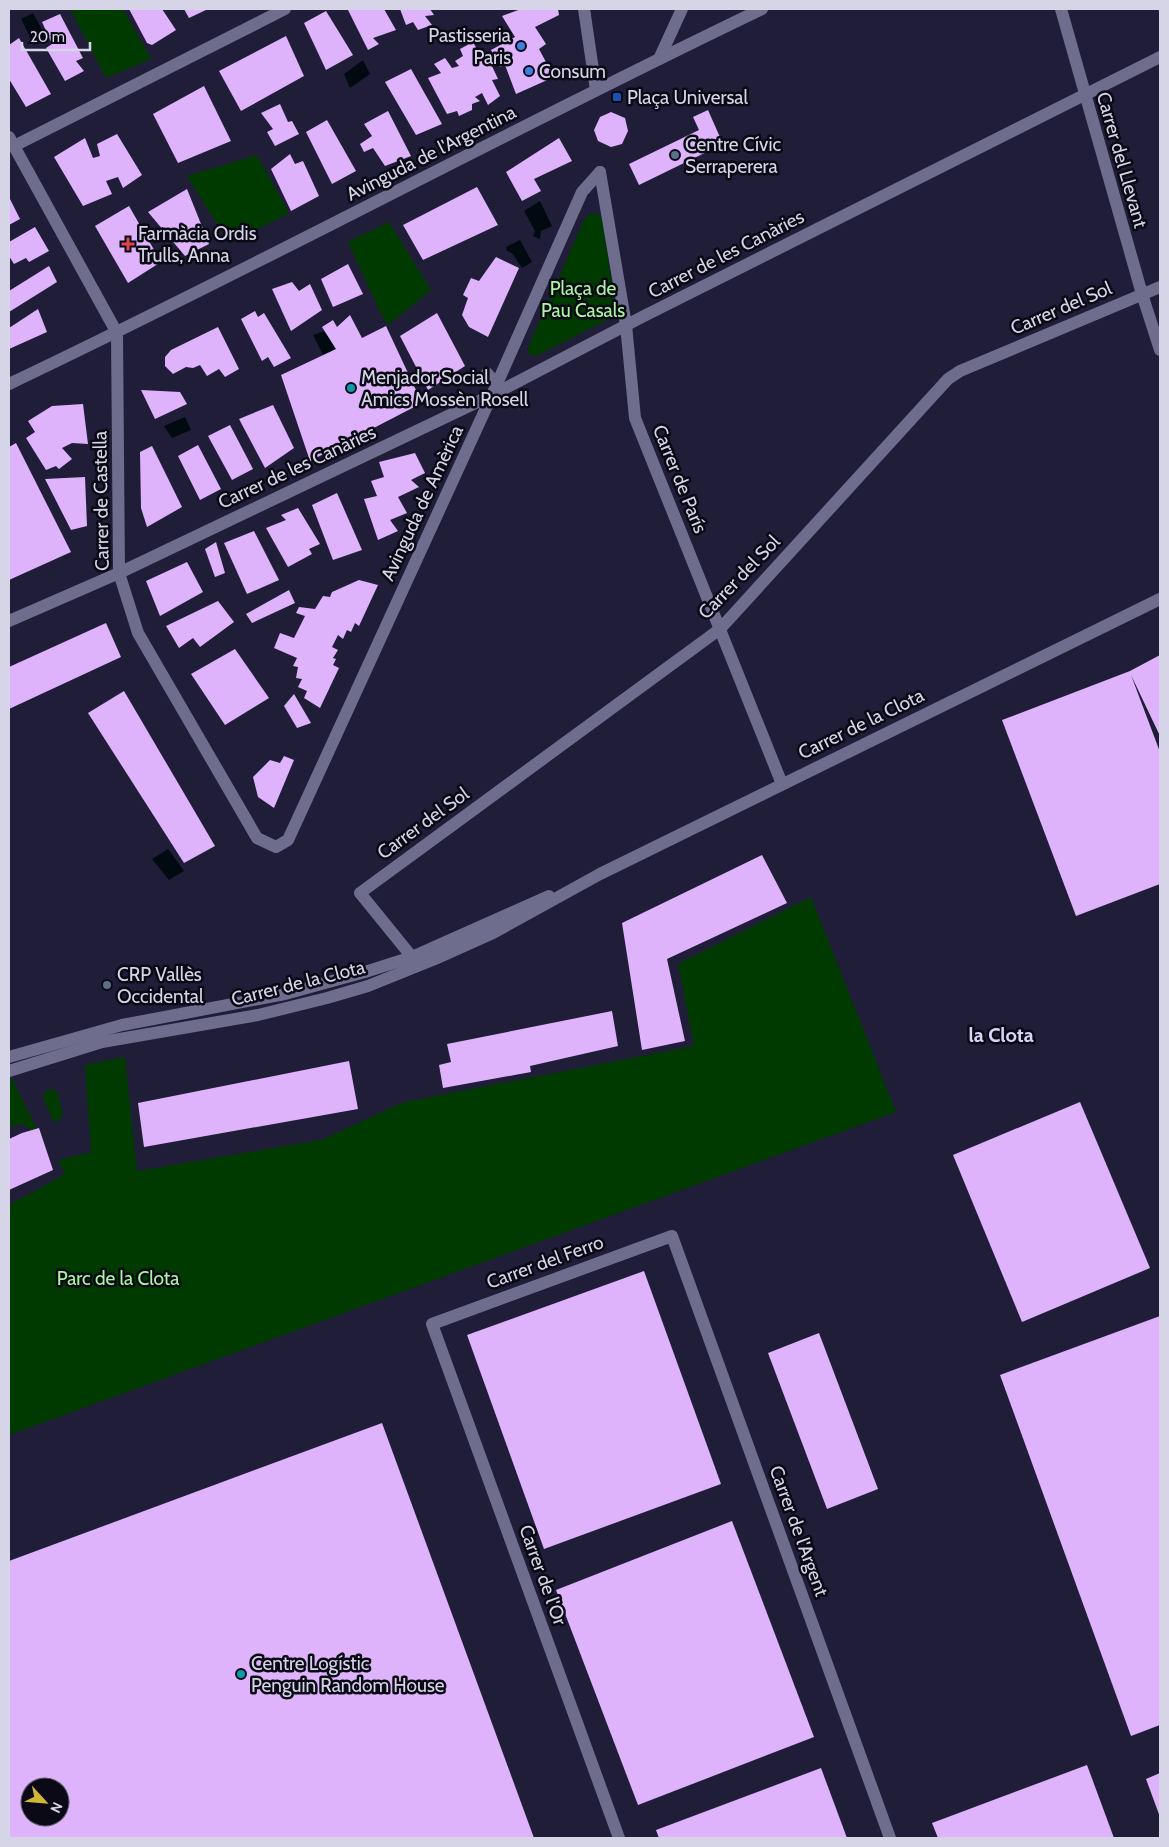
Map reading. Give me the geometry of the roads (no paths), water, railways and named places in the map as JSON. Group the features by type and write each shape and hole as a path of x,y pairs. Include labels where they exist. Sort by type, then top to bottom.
{"street":[{"path":"11,142 285,9"},
{"path":"584,9 596,90"},
{"path":"659,58 682,9"},
{"name":"Avinguda de l'Argentina","path":"9,384 118,333 659,58 762,9"},
{"name":"Carrer del Llevant","path":"1061,9 1084,95 1160,350"},
{"name":"Carrer de les Canàries","path":"9,621 119,573 626,326 1160,57"},
{"name":"Carrer de Castella","path":"11,142 118,333 119,573 138,633 257,838 276,847"},
{"name":"Carrer de París","path":"600,172 626,326 635,418 782,784"},
{"name":"Avinguda de Amèrica","path":"276,847 288,840 495,390 582,192 600,172"},
{"name":"Carrer del Sol","path":"412,956 360,892 720,629 948,379 960,371 1160,287"},
{"path":"488,373 495,390"},
{"name":"Carrer de la Clota","path":"54,1050 258,1015 368,986 435,959 493,933 579,885 1160,599"},
{"name":"Carrer de la Clota","path":"9,1057 23,1059 54,1050 122,1025 285,994 412,956 529,904 579,885"},
{"name":"Carrer de la Clota","path":"9,1071 23,1059"},
{"name":"Carrer del Ferro","path":"432,1324 672,1236"},
{"name":"Carrer de l'Argent","path":"672,1236 890,1838"},
{"name":"Carrer de l'Or","path":"432,1324 618,1838"}],"place":[{"name":"Pastisseria Paris","path":"521,46"},
{"name":"Consum","path":"529,71"},
{"name":"Plaça Universal","path":"617,97"},
{"name":"Centre Cívic Serraperera","path":"675,155"},
{"name":"Farmàcia Ordis Trulls, Anna","path":"128,244"},
{"name":"Menjador Social Amics Mossèn Rosell","path":"351,388"},
{"name":"CRP Vallès Occidental","path":"107,985"},
{"name":"Centre Logístic Penguin Random House","path":"241,1674"}],"district":[{"name":"la Clota","path":"1001,1035"}],"park label":[{"name":"Plaça de Pau Casals","path":"583,299"},
{"name":"Parc de la Clota","path":"118,1278"}]}
